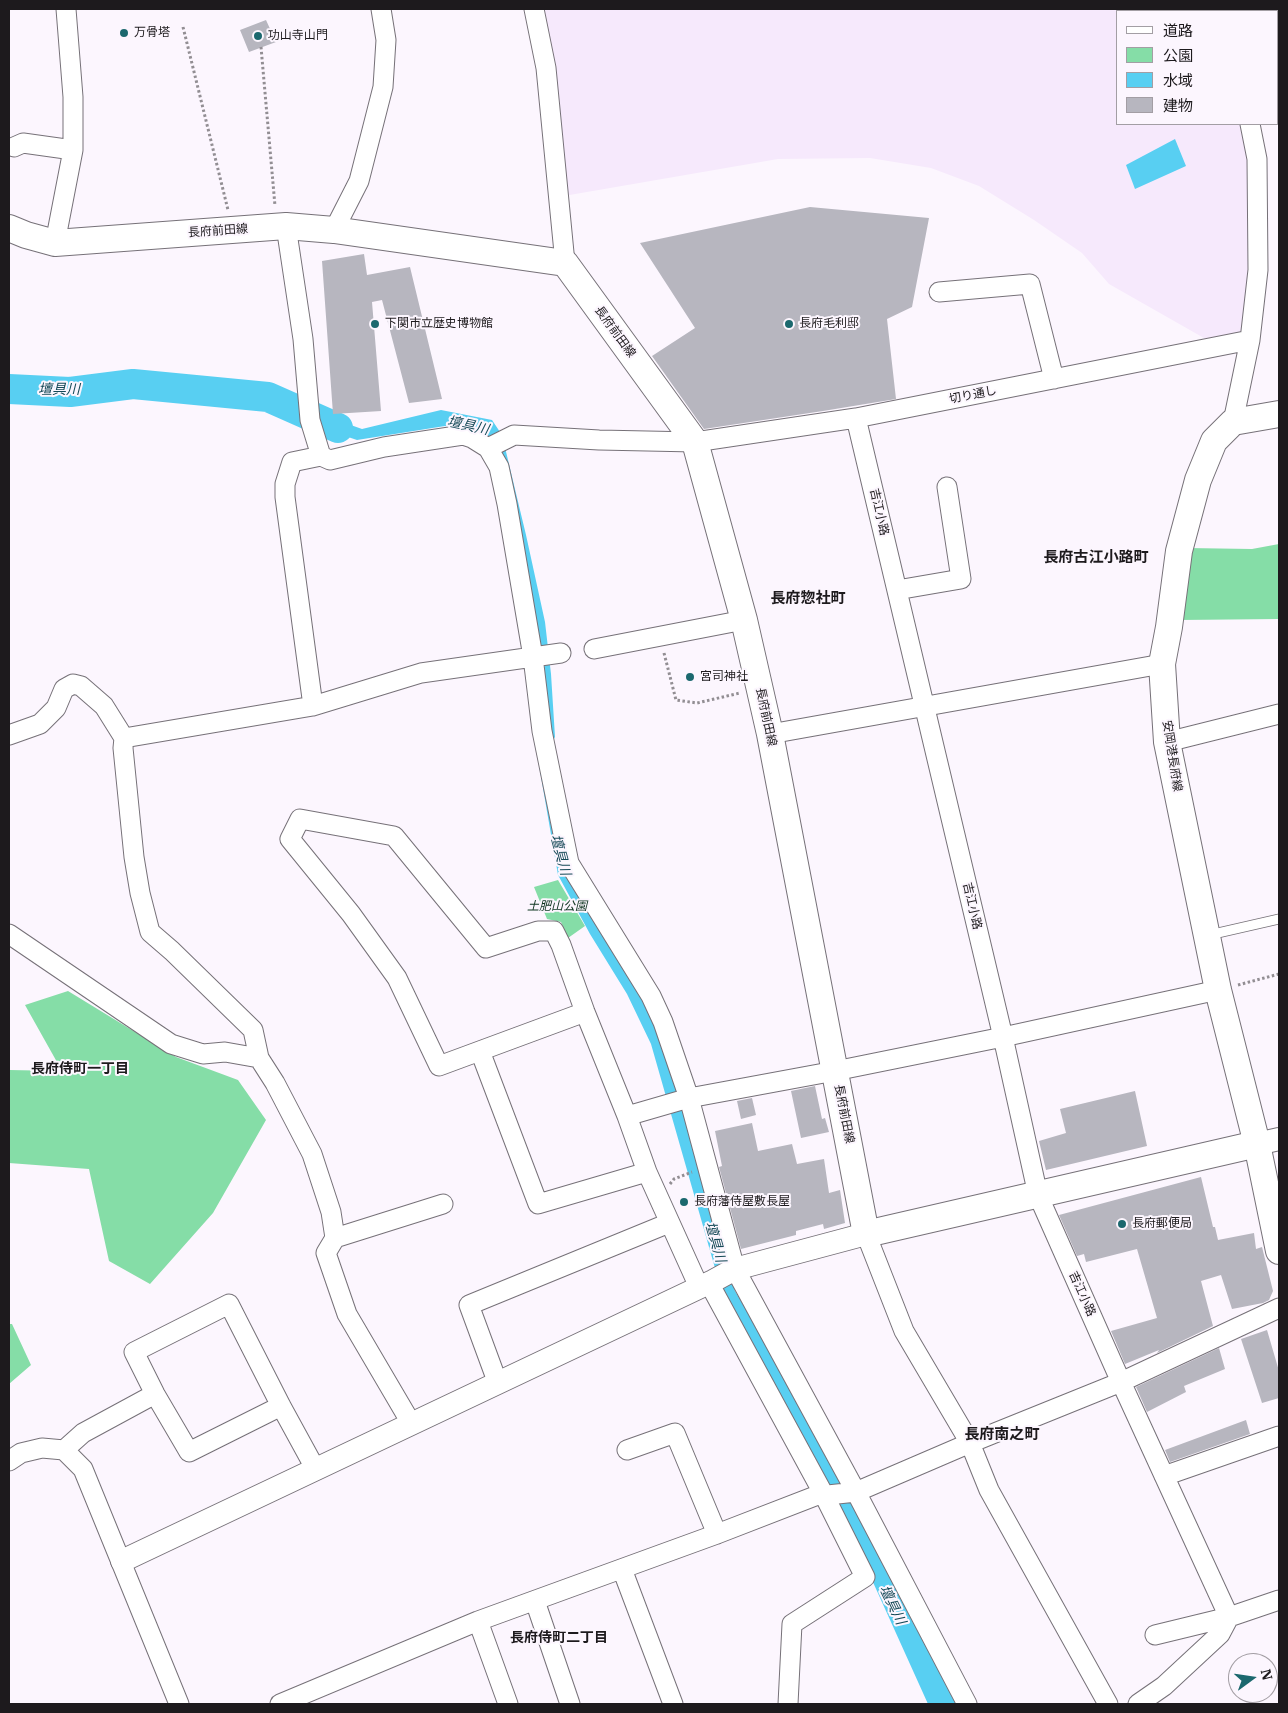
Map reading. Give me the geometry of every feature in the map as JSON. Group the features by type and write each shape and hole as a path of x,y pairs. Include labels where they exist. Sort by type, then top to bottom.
{"main road":[{"name":"長府前田線","path":"9,228 26,235 55,242 281,226 334,230 564,263 695,442 744,620 770,734 866,1234"},
{"path":"1233,422 1279,414"},
{"name":"安岡港長府線","path":"1233,422 1214,440 1198,480 1179,551 1169,628 1162,664 1167,742 1218,990 1268,1141"},
{"path":"866,1234 1268,1141 1279,1251"}],"street":[{"path":"55,242 73,150 72,97 66,9"},
{"path":"334,230 359,181 383,87 386,40 381,9"},
{"path":"534,9 546,68 564,263"},
{"path":"1233,422 1250,340 1258,270 1257,159 1250,125"},
{"path":"14,147 23,143 73,150"},
{"path":"281,226 303,339 310,420 321,456"},
{"path":"939,292 1030,284 1054,379"},
{"name":"切り通し","path":"488,448 514,435 599,440 695,442 856,418 1250,340"},
{"name":"吉江小路","path":"856,418 1003,1037 1038,1194 1120,1382 1229,1617"},
{"path":"312,706 285,497 284,484 292,462 321,456 330,460 394,446 463,435 488,448 498,466 546,655 542,731 569,863 651,996 663,1022 718,1278 826,1494 865,1577 792,1624 788,1704"},
{"path":"897,590 961,579 948,487"},
{"path":"594,649 744,620"},
{"path":"124,738 312,706 421,673 546,655"},
{"path":"770,734 1162,664"},
{"path":"9,736 40,724 56,708 64,689 73,684 82,686 104,706 124,738 123,748 134,857 140,893 150,932 253,1030 259,1058 275,1083 312,1154 332,1212 334,1238 326,1253 347,1314 411,1423"},
{"path":"1167,742 1279,714"},
{"path":"585,1012 439,1066 397,978 350,914 290,839 300,820 394,836 486,948 538,931 554,931 627,1116 647,1172 669,1223 718,1278 853,1493 967,1704"},
{"path":"9,934 171,1044 202,1054 225,1052 259,1058"},
{"path":"627,1116 680,1101 1003,1037 1218,990"},
{"path":"480,1050 538,1204 647,1172"},
{"path":"334,1238 443,1204"},
{"path":"497,1382 469,1305 669,1223"},
{"path":"122,1561 718,1278 866,1234 904,1331 970,1443 988,1490 1108,1704"},
{"path":"281,1406 189,1452 155,1394 134,1352 229,1304 316,1470"},
{"path":"280,1704 478,1621 826,1494 853,1493 1120,1382 1279,1308"},
{"path":"64,1450 84,1433 155,1394"},
{"path":"627,1450 675,1433 717,1534"},
{"path":"1164,1476 1279,1436"},
{"path":"9,1462 21,1453 42,1448 64,1450 83,1469 179,1704"},
{"path":"622,1569 673,1704"},
{"path":"1155,1635 1229,1617 1279,1600"},
{"path":"535,1601 570,1704"},
{"path":"1138,1704 1164,1686 1220,1634 1229,1617"},
{"path":"478,1621 508,1704"}],"lane":[{"path":"1206,935 1279,920"}],"path":[{"path":"183,27 233,230"},
{"path":"261,47 281,226"},
{"path":"660,637 676,700 697,703 760,689"},
{"path":"1218,990 1279,974"}],"shaded area":[{"path":"534,9 1172,9 1116,10 1116,125 1250,125 1250,340 1218,346 1109,284 1082,253 1034,220 979,186 931,168 870,158 778,159 558,197"}],"green space":[{"path":"1279,544 1279,619 1179,620 1187,548 1252,549"},
{"name":"土肥山公園","path":"558,880 585,926 568,938 561,922 547,919 534,887"},
{"path":"68,991 176,1057 238,1080 266,1120 213,1213 150,1284 109,1261 89,1169 9,1163 9,1070 62,1071 25,1005"},
{"path":"9,1324 12,1324 31,1365 9,1384"}],"water":[{"path":"1175,139 1186,166 1135,189 1126,165"},
{"name":"壇具川","path":"441,410 492,420 502,435 545,622 555,737 550,746 560,849 647,999 673,1071 735,1291 780,1365 957,1704 928,1704 872,1580 723,1296 651,1044 627,994 590,934 558,875 535,742 546,730 490,438 482,431 445,426 357,440 336,433 316,423 314,412 362,429"}],"building":[{"name":"功山寺山門","path":"266,20 276,42 249,52 240,30"},
{"name":"長府毛利邸","path":"810,207 929,218 912,307 887,319 896,399 704,429 652,356 695,328 640,243"},
{"name":"下関市立歴史博物館","path":"364,254 367,275 410,267 442,399 409,403 382,300 372,302 381,411 333,414 322,261"},
{"path":"815,1086 822,1119 825,1118 829,1132 801,1138 791,1091"},
{"path":"1135,1091 1147,1146 1046,1170 1039,1141 1066,1133 1060,1109"},
{"path":"752,1098 756,1115 741,1119 737,1101"},
{"path":"752,1123 758,1151 792,1144 797,1164 824,1159 829,1193 840,1190 845,1223 824,1229 823,1224 796,1231 796,1235 741,1249 719,1167 722,1166 715,1131"},
{"path":"1201,1177 1218,1240 1254,1233 1256,1249 1262,1247 1273,1291 1269,1300 1263,1303 1232,1309 1221,1275 1201,1281 1213,1326 1157,1353 1159,1350 1125,1364 1111,1331 1157,1318 1137,1249 1086,1262 1084,1254 1077,1256 1059,1215"},
{"path":"1267,1330 1279,1371 1279,1398 1262,1403 1241,1339"},
{"path":"1219,1348 1225,1369 1184,1386 1186,1392 1147,1412 1136,1387"},
{"path":"1246,1420 1250,1434 1170,1462 1165,1450"}],"waterway":[{"name":"壇具川","path":"9,389 70,392 133,384 268,397 338,428"}],"place":[{"name":"万骨塔","path":"124,33"},
{"name":"功山寺山門","path":"258,36"},
{"name":"下関市立歴史博物館","path":"375,324"},
{"name":"長府毛利邸","path":"789,324"},
{"name":"宮司神社","path":"690,677"},
{"name":"長府藩侍屋敷長屋","path":"684,1202"},
{"name":"長府郵便局","path":"1122,1224"}],"district":[{"name":"長府古江小路町","path":"1096,558"},
{"name":"長府惣社町","path":"808,599"},
{"name":"長府侍町一丁目","path":"80,1069"},
{"name":"長府南之町","path":"1002,1435"},
{"name":"長府侍町二丁目","path":"559,1638"}]}
